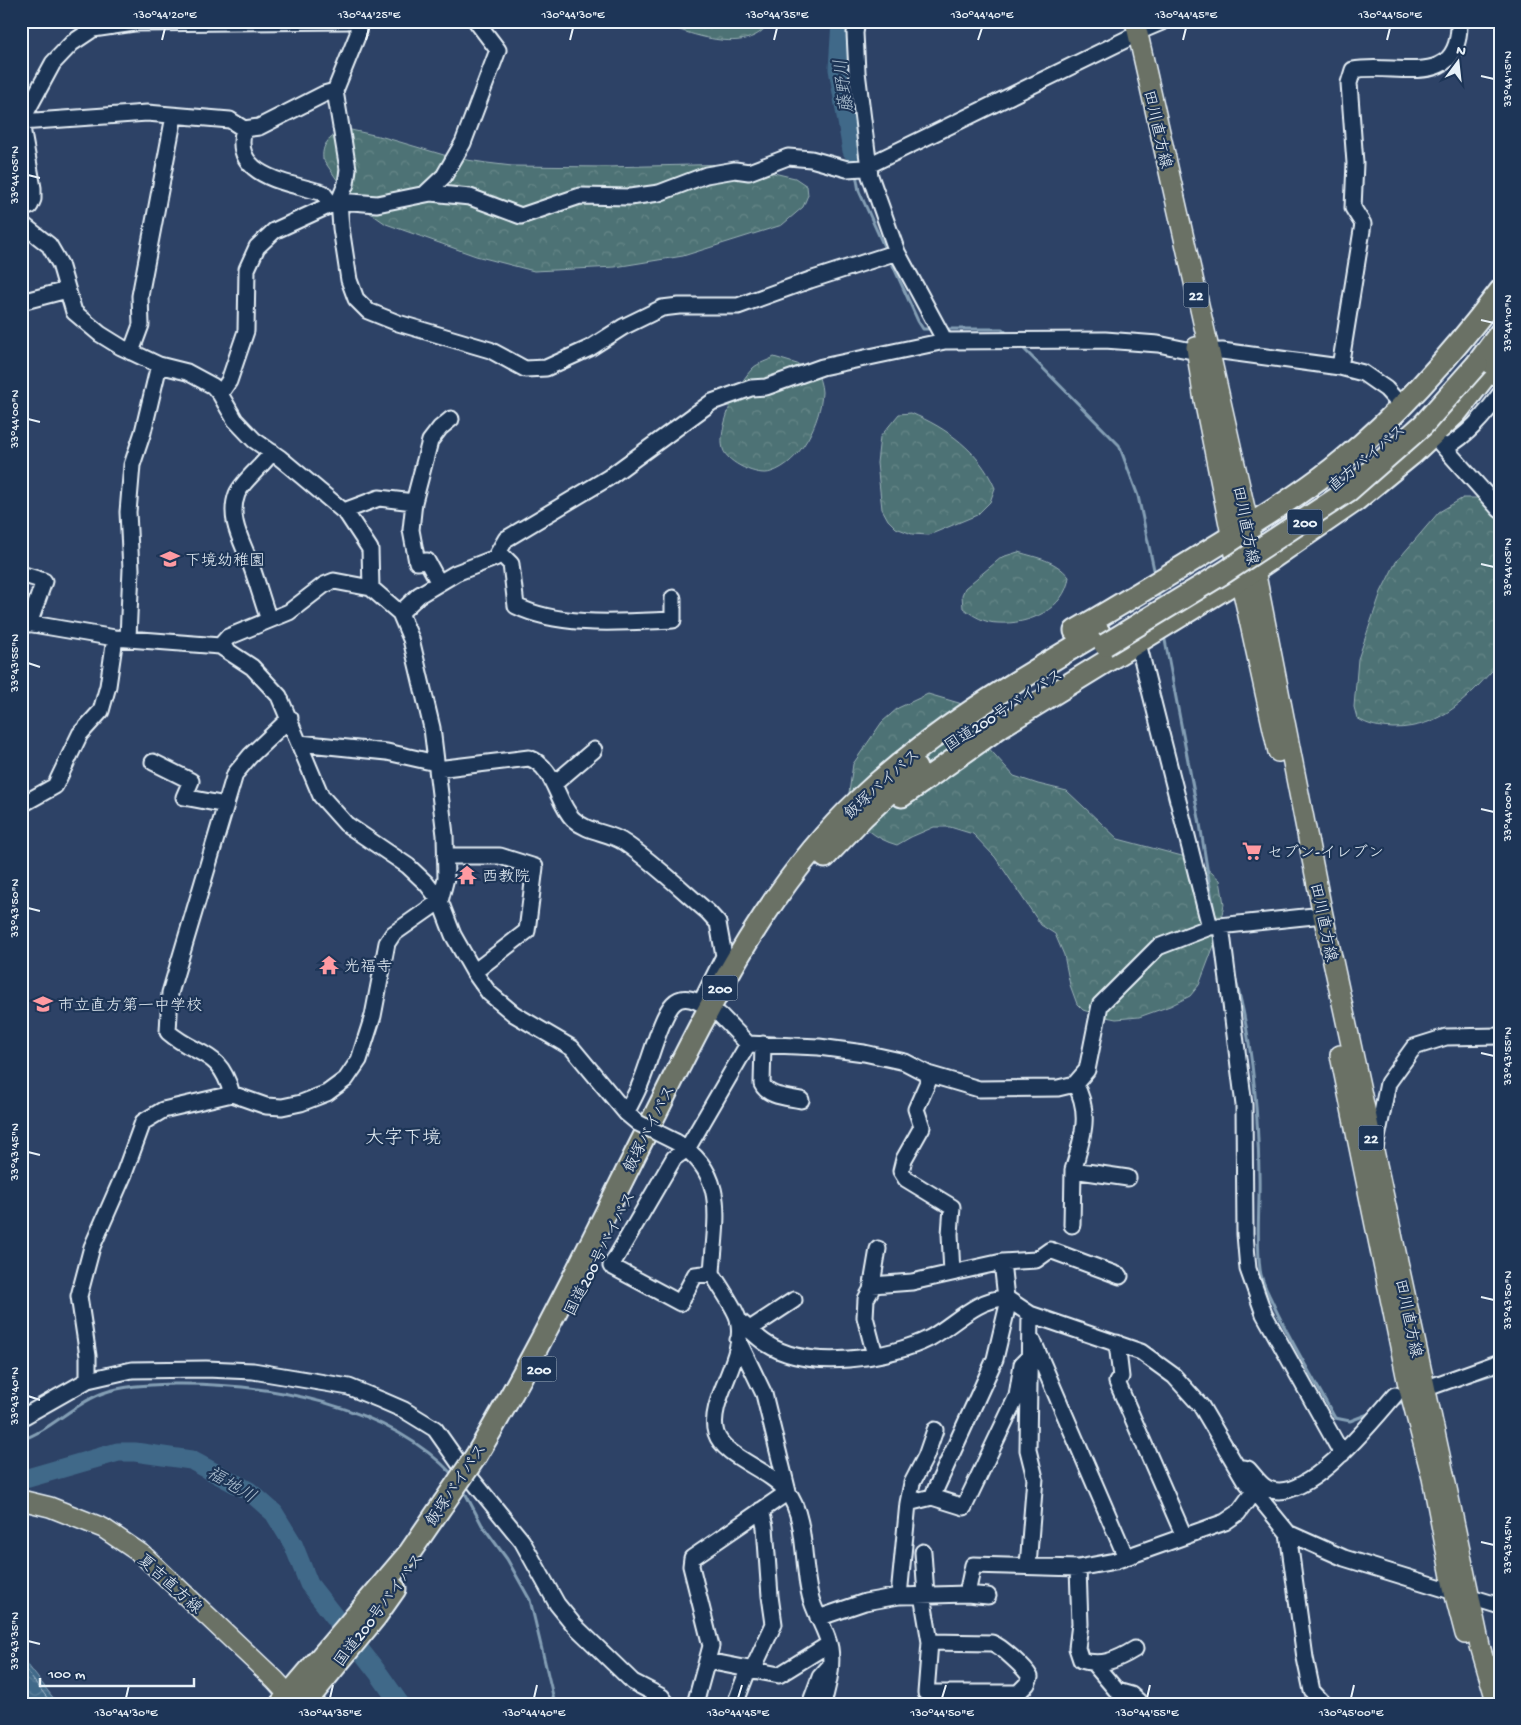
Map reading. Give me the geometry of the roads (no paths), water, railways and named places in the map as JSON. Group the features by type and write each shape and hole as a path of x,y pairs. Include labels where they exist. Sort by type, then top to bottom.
{"highway":[{"path":"859,799 892,760 981,689 1240,531 1343,460 1390,418 1459,345 1500,291"},
{"name":"直方バイパス","path":"1102,638 1250,556 1348,492 1423,424 1471,361 1500,309"},
{"name":"直方バイパス","path":"1471,361 1500,333"},
{"path":"852,830 1003,725 1248,574 1355,502 1411,455 1456,413 1500,357"},
{"name":"飯塚バイパス","path":"710,1008 744,948 794,874 859,799 931,739 974,708 1102,638"},
{"name":"国道200号バイパス","path":"293,1701 370,1611 447,1508 479,1460 507,1429 587,1279 710,1008 746,968 784,908 825,857 922,763 1102,638"}],"main road":[{"name":"田川直方線","path":"1132,28 1203,352 1203,395 1240,531 1410,1393 1462,1595 1484,1704"},
{"name":"田川直方線","path":"1317,915 1374,1152 1410,1393"},
{"name":"夏吉直方線","path":"21,1500 50,1507 103,1528 143,1555 293,1701"},
{"name":"田川直方線","path":"1462,1595 1480,1646 1496,1704"}],"street":[{"path":"335,91 324,94 259,127 244,129 230,120 147,112 21,122 52,63 91,25 347,21"},
{"path":"358,21 358,34 335,91 348,169 346,184 335,202 349,280 356,299 368,311 398,323 490,350 525,369 546,368 590,348 623,327 662,308 679,306 738,306 897,252"},
{"path":"425,194 444,176 463,143 498,50 476,21"},
{"path":"857,21 855,33 857,72 870,176 897,252 944,341"},
{"path":"220,394 229,381 246,331 246,269 257,247 274,231 335,202 377,204 425,194 470,197 521,216 580,196 630,197 659,193 706,175 735,170 750,172 788,158 811,159 847,169 863,168 1132,28 1164,21"},
{"path":"1340,367 1363,224 1353,208 1355,163 1349,83 1353,70 1367,67 1406,70 1438,67 1453,52 1459,32 1459,21"},
{"path":"131,352 141,325 140,296 174,116"},
{"path":"21,122 33,188 33,199 30,206 21,208"},
{"path":"244,129 241,139 246,158 262,174 280,183 322,193 335,202"},
{"path":"21,223 49,245 60,264 74,312 100,334 131,352 159,365 187,372 213,386 220,394 234,420 254,440 272,452 344,512 370,549 371,588"},
{"path":"21,302 67,290"},
{"path":"400,613 419,596 456,573 495,558 506,539 608,478 712,402 751,388 766,387 822,367 944,341 1105,340 1158,344 1203,352 1222,351 1340,367 1363,373 1386,389 1396,400"},
{"path":"21,805 55,786 80,734 101,711 122,638 131,568 128,512 132,465 143,432 159,365"},
{"path":"1500,394 1482,419 1456,442 1443,446 1500,510"},
{"path":"439,584 427,561 417,562 411,530 414,502 430,441 440,428 451,419"},
{"path":"268,620 252,568 236,530 234,504 238,492 272,452"},
{"path":"344,512 379,498 414,502"},
{"path":"499,552 510,564 516,606 526,611 591,623 673,620 674,598"},
{"path":"21,574 44,581 25,623 122,638 220,646 252,667 279,696 290,718 298,743 320,796 346,824 408,866 426,883 440,901 453,935 474,972 489,992 514,1014 572,1048 614,1096 626,1113 638,1123 681,1145 708,1172 716,1198 712,1273 744,1324 767,1344 779,1350 820,1360 850,1360 875,1355 929,1338 985,1301 1008,1299 1030,1314 1141,1352 1174,1376 1201,1406 1254,1492 1288,1533 1344,1558 1500,1606"},
{"path":"88,1380 88,1356 79,1296 92,1247 124,1174 143,1122 163,1110 232,1094 266,1106 282,1107 301,1103 327,1093 346,1079 358,1060 373,1016 387,943 393,934 440,901 446,878 445,835 424,690 411,639 400,613 371,588 334,581 324,585 289,612 228,636 220,646"},
{"path":"1138,643 1215,927 1244,1105 1245,1234 1248,1269 1264,1314 1342,1454"},
{"path":"232,1094 226,1073 218,1063 193,1047 177,1040 168,1032 170,993 235,774 250,756 290,718"},
{"path":"298,743 387,752 436,766 529,758 541,765 554,784 568,814 596,833 606,834 624,842 708,912 718,923 724,956 710,1008"},
{"path":"554,784 594,750"},
{"path":"153,762 191,781 184,797 226,806"},
{"path":"445,856 500,856 535,867 527,931 474,972"},
{"path":"626,1113 640,1084 666,1015 674,1003 687,998 710,1008 756,1044 819,1047 864,1053 905,1062 931,1075 978,1088 998,1090 1058,1088 1075,1084 1087,1070 1100,1005 1158,947 1215,927 1317,915"},
{"path":"1374,1152 1388,1083 1414,1047 1446,1037 1500,1036"},
{"path":"756,1044 762,1084 765,1090 772,1094 801,1100"},
{"path":"712,1273 695,1275 680,1303 611,1266 681,1145 756,1044"},
{"path":"931,1075 916,1109 922,1127 904,1158 901,1171 906,1179 952,1207 950,1234 952,1273"},
{"path":"1072,1225 1073,1170 1084,1120 1083,1098 1075,1084"},
{"path":"1073,1170 1128,1178"},
{"path":"875,1355 865,1317 866,1299 872,1285 878,1249"},
{"path":"872,1285 912,1282 1002,1262 1036,1260 1050,1250 1120,1276"},
{"path":"932,1497 995,1359 1008,1299 1002,1262"},
{"path":"788,1492 766,1472 724,1448 716,1432 715,1416 738,1350 738,1339 744,1324 794,1300"},
{"path":"1028,1566 1035,1478 1028,1450 1030,1314"},
{"path":"1030,1335 1126,1557"},
{"path":"738,1339 764,1394 788,1492 797,1511 810,1595 829,1644 831,1665 823,1704"},
{"path":"1117,1343 1121,1377 1117,1382 1184,1536"},
{"path":"908,1503 932,1497 964,1507 1016,1396 1022,1364 1030,1356"},
{"path":"1238,1468 1248,1468 1265,1488 1274,1491 1308,1483 1410,1393 1500,1362"},
{"path":"21,1418 88,1380 132,1370 206,1369 253,1371 349,1387 404,1410 435,1429 460,1466 492,1501 522,1541 557,1604 574,1625 633,1682 662,1697 666,1704"},
{"path":"899,1596 908,1503 912,1483 926,1456 935,1430"},
{"path":"694,1704 711,1646 691,1566 692,1558 788,1492"},
{"path":"968,1594 974,1565 1078,1568 1126,1557 1225,1522 1238,1513 1254,1492"},
{"path":"735,1704 774,1624 765,1527 761,1510"},
{"path":"1288,1533 1309,1697 1324,1704"},
{"path":"924,1552 924,1595 930,1642 926,1693"},
{"path":"1078,1568 1080,1624 1077,1648 1080,1660 1095,1665 1117,1690 1130,1695 1139,1702"},
{"path":"818,1618 865,1602 899,1596 968,1594 988,1596"},
{"path":"926,1693 1018,1693 1030,1678 1027,1671 998,1645 992,1643 930,1642"},
{"path":"708,1661 750,1671 779,1675 829,1644"},
{"path":"1095,1665 1122,1657 1135,1649"},
{"path":"810,1704 820,1677 831,1665"},
{"path":"926,1693 943,1704"}],"water":[{"path":"21,1656 58,1704 21,1704 23,1698"}],"waterway":[{"name":"藤野川","path":"841,21 838,69 852,151"},
{"path":"852,151 855,165"},
{"path":"856,174 859,191 886,251"},
{"path":"890,259 923,329 934,329"},
{"path":"943,329 1002,329 1009,335"},
{"path":"1021,346 1119,445 1138,496 1155,574"},
{"path":"1158,590 1160,604"},
{"path":"1164,635 1200,824 1215,918"},
{"path":"1235,978 1246,1026 1256,1100 1259,1174 1258,1246 1262,1279 1289,1336 1335,1418 1350,1421 1371,1413"},
{"path":"1470,1381 1500,1372"},
{"path":"21,1440 32,1436 92,1398 111,1390 174,1384 248,1388 287,1394 361,1415 395,1431 427,1451 454,1476"},
{"path":"1394,1405 1407,1401"},
{"name":"福地川","path":"21,1480 118,1452 135,1452 191,1460 249,1491 274,1513 293,1544 309,1584 400,1704"},
{"path":"463,1489 482,1525 507,1559 530,1600 555,1704"}],"tunnel":[{"path":"1396,400 1429,432"}],"place":[{"name":"下境幼稚園","path":"170,559"},
{"name":"セブン-イレブン","path":"1252,851"},
{"name":"西教院","path":"467,875"},
{"name":"光福寺","path":"329,965"},
{"name":"市立直方第一中学校","path":"43,1004"}],"district":[{"name":"大字下境","path":"403,1136"}]}
